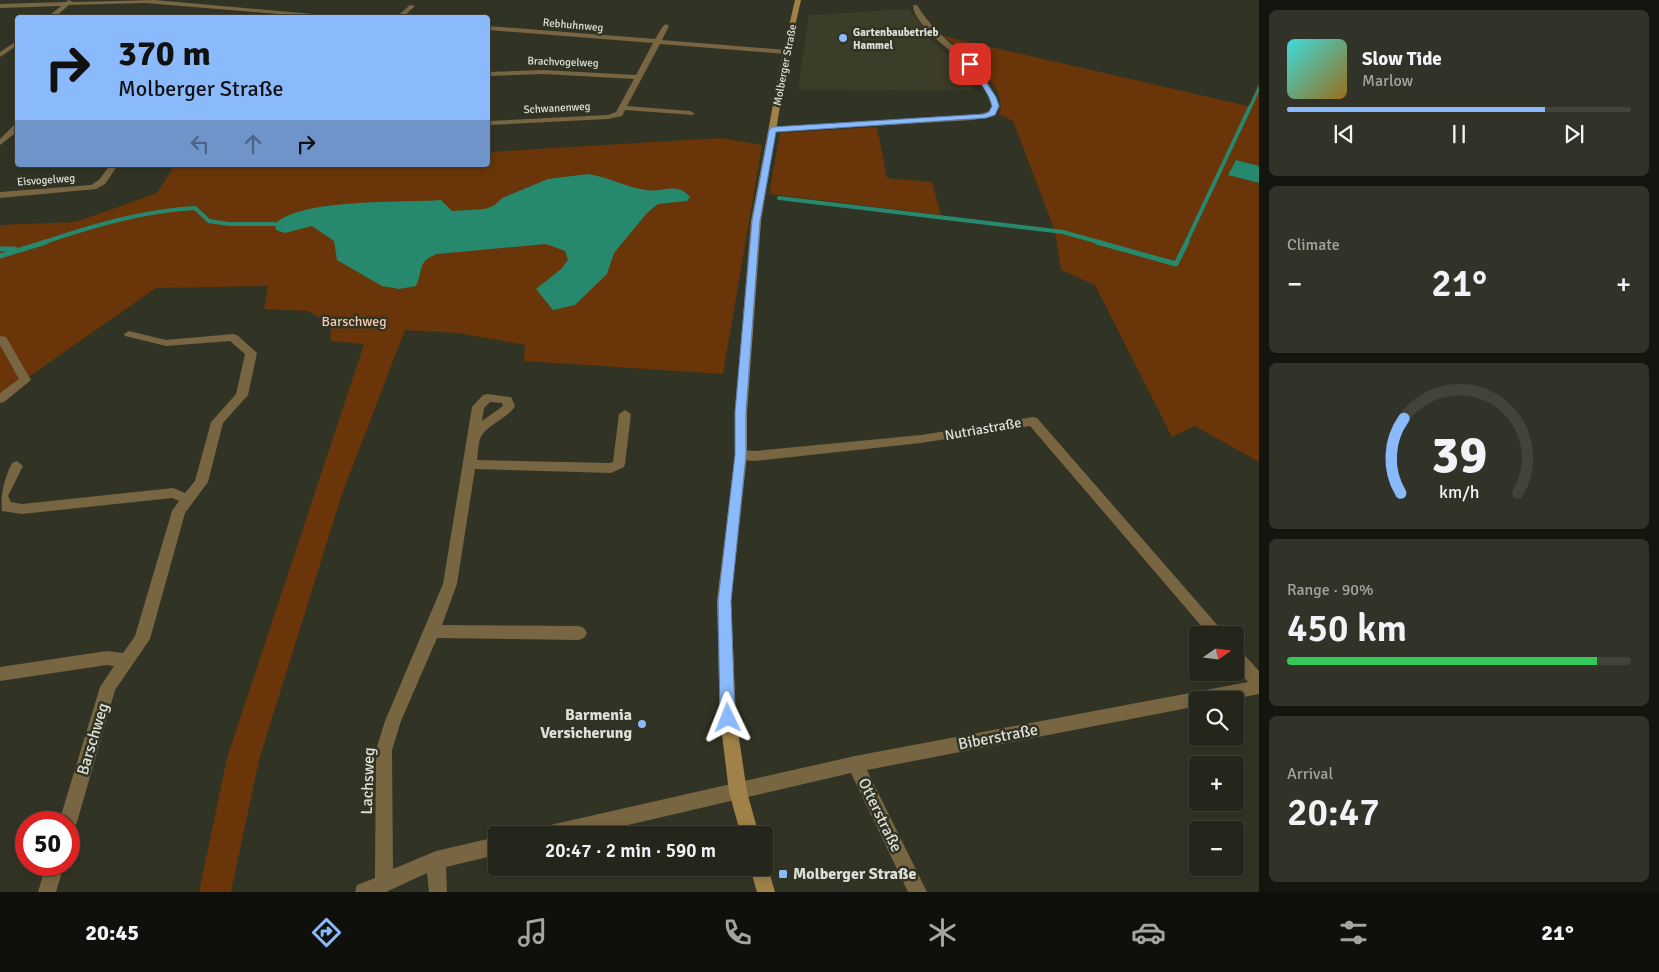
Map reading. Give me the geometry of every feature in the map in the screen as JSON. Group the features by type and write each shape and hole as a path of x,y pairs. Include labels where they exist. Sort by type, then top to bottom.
{"main road":[{"name":"Molberger Straße","path":"747,826 738,792 728,718 724,601 741,455 741,412 756,221 786,52 798,0"},
{"path":"761,876 766,892"}],"street":[{"path":"211,14 233,0"},
{"path":"53,15 71,1"},
{"path":"0,6 71,1 145,1 319,15"},
{"path":"402,15 412,6"},
{"path":"772,130 974,118 992,113 996,106 993,97 970,64 937,37 915,6"},
{"path":"624,108 637,76 666,26"},
{"name":"Rebhuhnweg","path":"490,28 786,52"},
{"path":"0,56 15,44"},
{"name":"Brachvogelweg","path":"490,74 543,72 637,76"},
{"name":"Schwanenweg","path":"490,123 608,117 619,114 624,108 690,113"},
{"path":"0,128 15,128"},
{"path":"0,143 15,130"},
{"name":"Eisvogelweg","path":"0,195 93,187 102,182 113,167"},
{"name":"Barschweg","path":"71,811 108,687 142,639 179,511 200,482 206,470 218,422 242,395 251,353 233,337 166,343 129,334"},
{"path":"0,399 25,380 2,339"},
{"path":"470,464 610,468 619,464 625,414"},
{"name":"Nutriastraße","path":"741,455 755,456 922,439 1033,421 1210,626"},
{"name":"Lachsweg","path":"384,881 384,750 393,721 432,632 450,584 474,437"},
{"path":"17,466 1,496 7,507 22,509 173,493 187,499"},
{"path":"432,632 579,633"},
{"path":"0,674 107,658 128,660"},
{"path":"1244,666 1259,683"},
{"name":"Biberstraße","path":"586,826 855,764 1259,687"},
{"name":"Otterstraße","path":"855,764 918,892"},
{"path":"364,892 384,881 436,860 488,848"},
{"path":"436,860 438,892"},
{"path":"47,892 52,876"}],"shaded area":[{"path":"909,9 933,42 964,69 975,91 798,90 809,15"},
{"path":"1236,160 1259,166 1259,183 1228,175"},
{"path":"588,174 646,190 680,190 690,197 687,201 658,204 647,213 614,253 607,274 575,305 553,310 536,289 561,269 568,260 565,251 546,244 437,254 423,263 416,286 399,289 382,286 337,260 334,241 312,226 285,233 276,230 275,224 288,216 306,210 354,203 441,200 452,211 485,209 495,205 502,198 548,179"}],"green space":[{"path":"943,36 1248,106 1259,83 1259,166 1236,160 1229,175 1259,183 1259,462 1195,426 1172,437 1095,285 1061,270 1055,231 1013,121 999,114 1001,104 998,93 982,70"},
{"path":"877,127 887,178 932,182 941,215 769,194 780,133"},
{"path":"721,138 762,145 723,374 524,361 525,345 457,333 405,330 342,494 259,760 231,892 199,892 227,758 364,344 331,341 330,323 308,311 264,309 268,286 156,288 0,397 0,225 75,222 157,193 174,167 490,167 490,152"}],"waterway":[{"path":"1250,108 1259,88"},
{"path":"1186,243 1250,107"},
{"path":"779,198 1063,232 1102,243"},
{"path":"42,243 117,220 156,212 195,208 209,221 229,224 275,224"},
{"path":"0,256 46,242"},
{"path":"1097,242 1176,264 1187,242"},
{"path":"0,249 15,249"}],"place":[{"name":"Gartenbaubetrieb Hammel","path":"843,38"},
{"name":"Barmenia Versicherung","path":"642,724"},
{"name":"Molberger Straße","path":"783,874"}],"route":[{"path":"728,718 724,601 741,455 741,412 756,221 772,130 918,122 986,116 992,113 996,106 993,97 970,64"}]}
